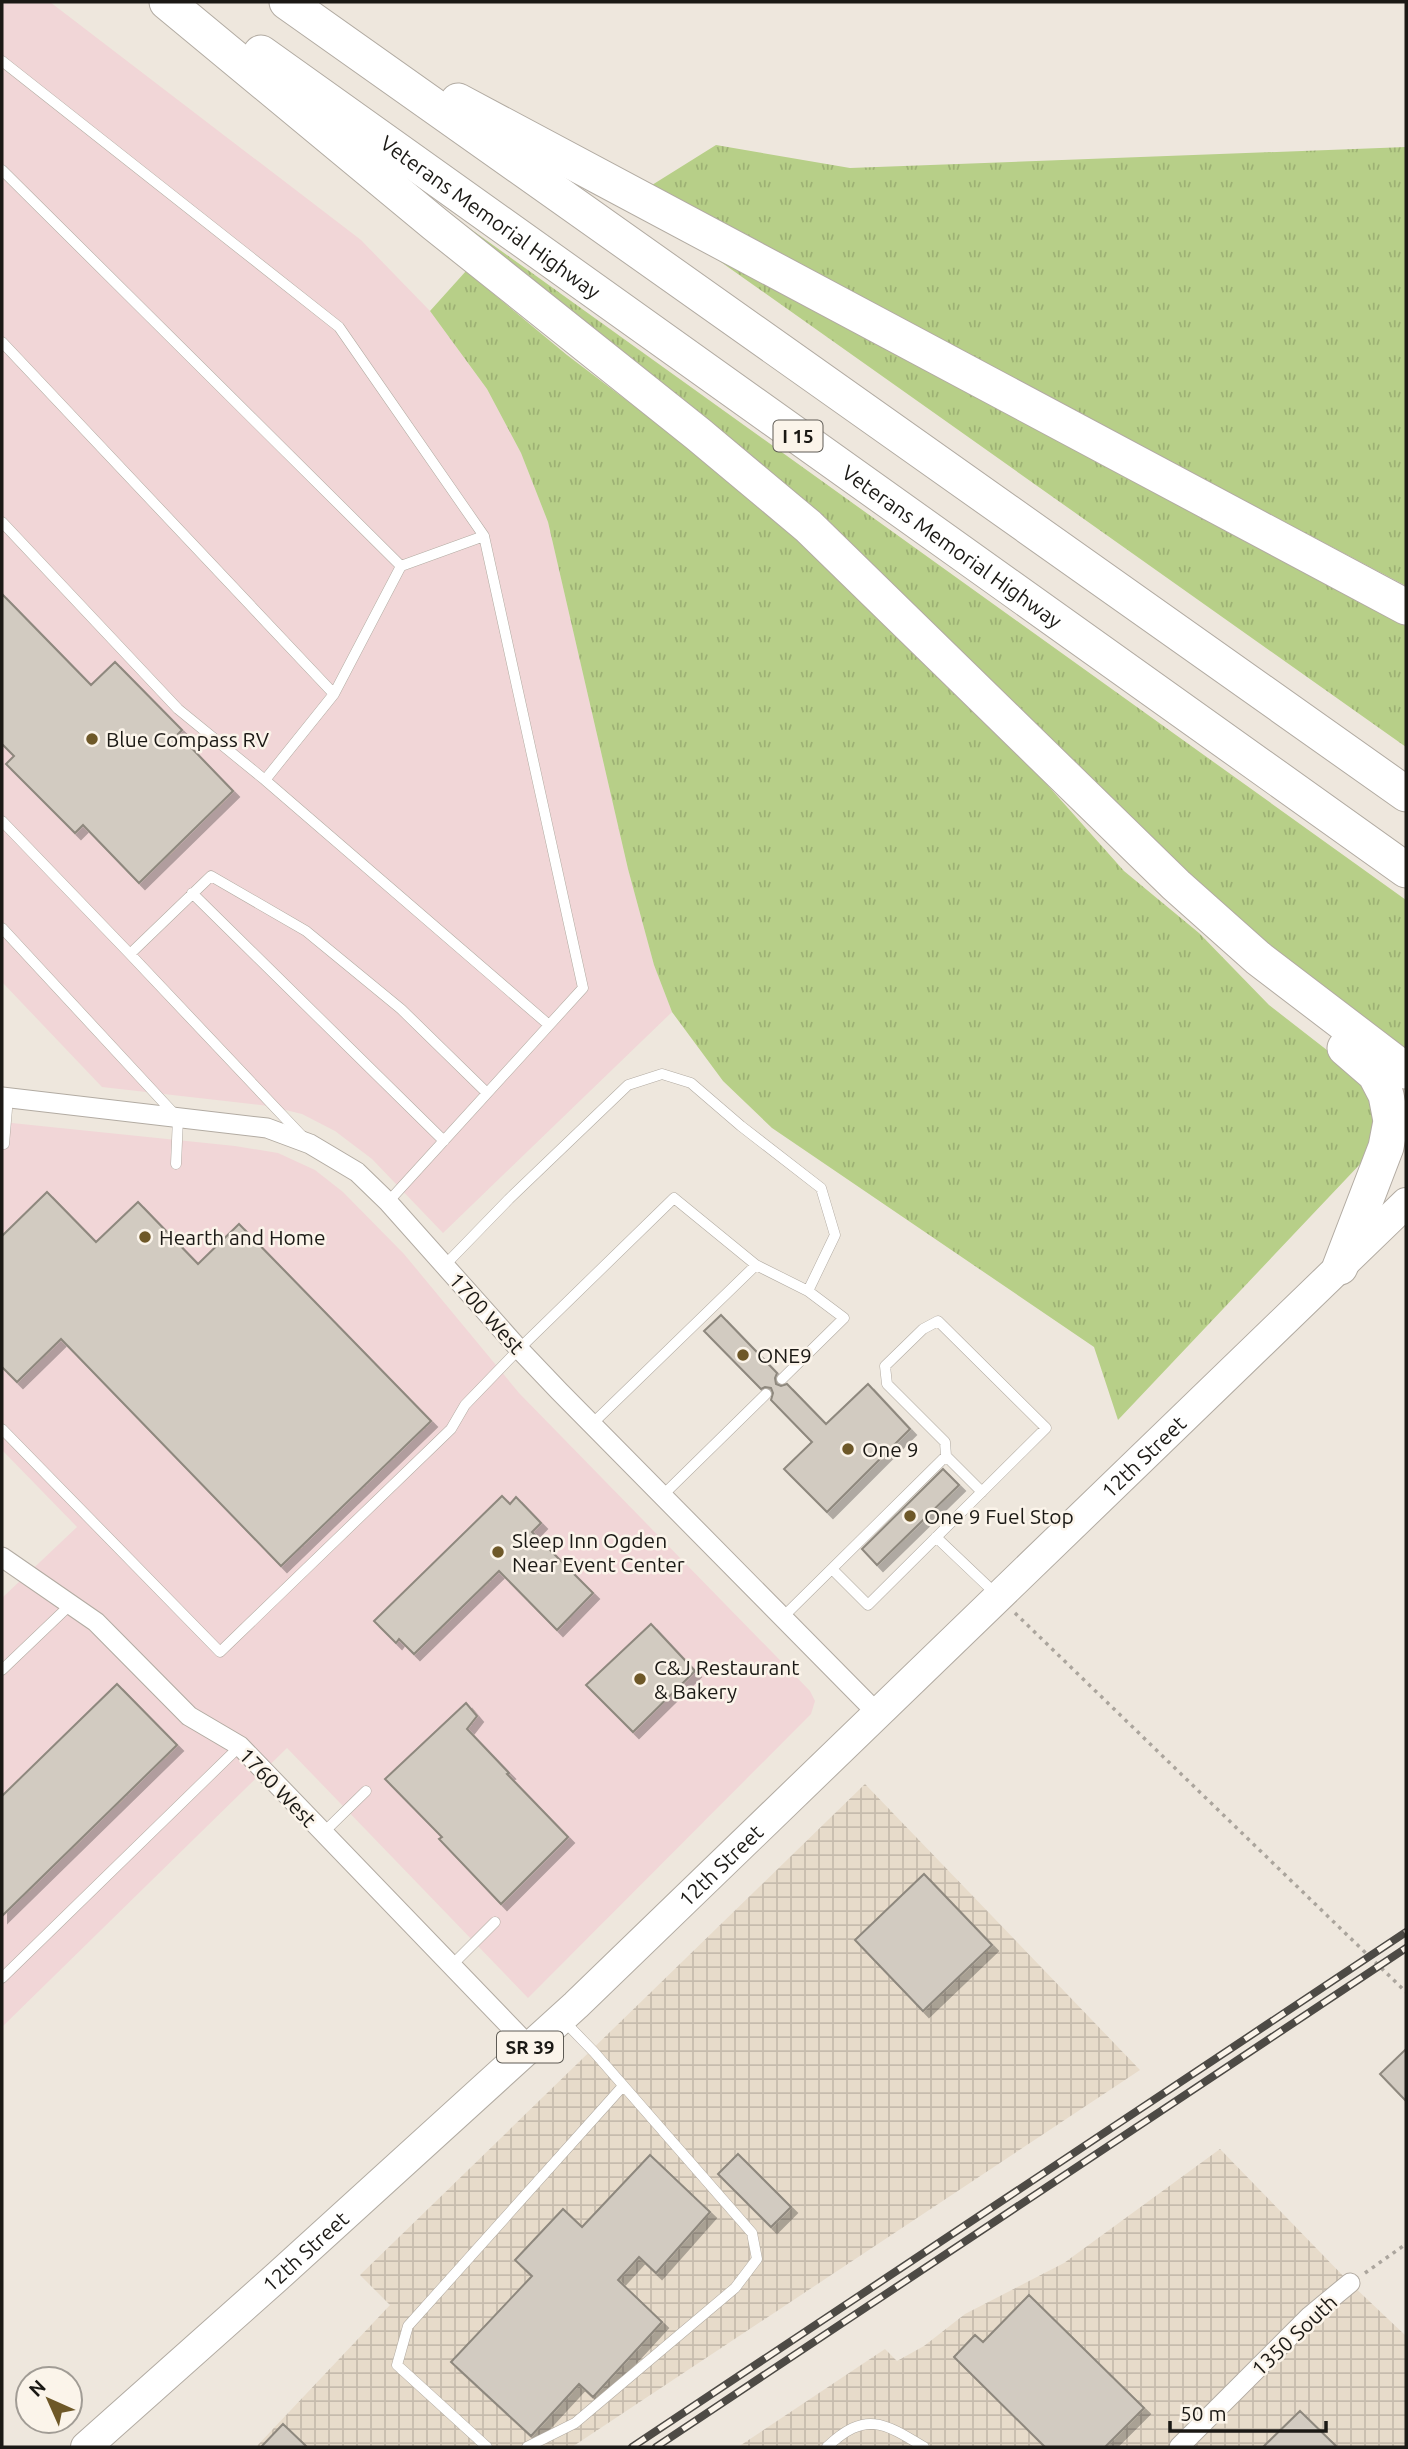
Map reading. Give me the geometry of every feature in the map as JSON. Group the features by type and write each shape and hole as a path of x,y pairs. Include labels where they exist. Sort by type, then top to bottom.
{"highway":[{"path":"167,2 435,224 698,434 808,526 1176,885 1258,958 1406,1071"},
{"name":"Veterans Memorial Highway","path":"190,2 1406,870"},
{"path":"287,2 1406,794"},
{"path":"323,29 1008,397 1406,607"},
{"path":"1258,958 1300,1010 1375,1074 1386,1095 1391,1121 1386,1147 1340,1267"}],"main road":[{"name":"SR 39","path":"1340,1267 1406,1203"},
{"name":"12th Street","path":"86,2447 561,2019 1340,1267"}],"street":[{"name":"1700 West","path":"5,1097 267,1128 310,1144 357,1172 388,1202 519,1349 878,1714"},
{"name":"1760 West","path":"2,1557 96,1622 189,1716 240,1746 530,2047"},
{"name":"1350 South","path":"1179,2447 1310,2316 1350,2283"}],"lane":[{"path":"2,61 339,327 484,536 583,988 388,1202"},
{"path":"2,170 401,566"},
{"path":"2,342 334,694"},
{"path":"2,522 178,709 265,780 549,1026"},
{"path":"265,780 334,694 401,566 484,536"},
{"path":"2,821 310,1144"},
{"path":"130,954 211,876 306,931 401,1009 487,1093"},
{"path":"192,893 444,1141"},
{"path":"2,928 178,1118 176,1164"},
{"path":"445,1265 509,1199 628,1085 662,1074 691,1083 821,1188 835,1235 808,1291"},
{"path":"4,1144 5,1097"},
{"path":"2,1429 220,1652 452,1429 465,1405 674,1198 756,1265 808,1291 844,1318 782,1379"},
{"path":"592,1424 756,1265"},
{"path":"832,1569 868,1605 982,1492 1045,1428 938,1321 923,1329 885,1366 887,1384 945,1442 946,1456 982,1492"},
{"path":"662,1496 766,1394"},
{"path":"783,1618 946,1456"},
{"path":"936,1537 998,1597"},
{"path":"2,1670 70,1605"},
{"path":"2,1978 240,1746"},
{"path":"323,1833 366,1791"},
{"path":"450,1966 495,1922"},
{"path":"527,2447 575,2423 735,2288 757,2259 752,2233 561,2019"},
{"path":"487,2447 397,2365 408,2326 623,2086"},
{"path":"827,2447 843,2431 862,2423 895,2429 924,2447"}],"path":[{"path":"998,1597 1406,1992"},
{"path":"1350,2283 1406,2244"}],"shaded area":[{"name":"Blue Compass RV","path":"2,2 50,2 361,240 430,311 487,389 521,453 548,522 628,869 654,965 672,1012 443,1233 372,1159 335,1131 302,1114 269,1106 102,1087 2,982"},
{"path":"2,1122 235,1146 278,1153 315,1170 343,1192 404,1254 519,1393 810,1691 815,1701 811,1714 528,1998 287,1748 2,2027 2,1598 77,1527 2,1450"},
{"path":"865,1784 1140,2070 572,2447 256,2447 390,2305 360,2275"},
{"path":"1220,2149 1350,2283 1406,2336 1406,2447 738,2447 885,2349 897,2361 924,2346 965,2314 1064,2263"}],"green space":[{"path":"716,145 850,168 1406,147 1406,586 652,185"},
{"path":"433,202 1406,900 1406,1052 1261,939"},
{"path":"711,255 1406,626 1406,747"},
{"path":"466,271 567,355 692,450 783,526 1003,735 1124,871 1199,933 1269,1005 1359,1075 1377,1118 1364,1160 1118,1420 1094,1347 772,1128 723,1081 672,1012 654,965 628,869 548,522 521,453 487,389 430,311"}],"building":[{"name":"Blue Compass RV","path":"2,594 91,685 115,662 182,730 178,734 233,791 139,883 83,825 75,833 6,764 14,756 2,744"},
{"path":"47,1192 96,1242 138,1202 198,1264 239,1224 431,1421 281,1566 61,1339 17,1382 2,1367 2,1236"},
{"name":"One 9","path":"721,1315 777,1373 776,1384 787,1384 826,1424 868,1384 910,1429 827,1512 784,1469 812,1442 771,1400 771,1388 761,1389 704,1331"},
{"name":"One 9 Fuel Stop","path":"943,1469 959,1485 877,1565 862,1549"},
{"name":"Sleep Inn Ogden Near Event Center","path":"502,1496 510,1504 516,1497 541,1523 532,1532 593,1593 557,1630 499,1571 414,1654 399,1639 396,1643 374,1621"},
{"path":"651,1624 695,1671 633,1732 586,1685"},
{"path":"117,1684 177,1745 2,1916 2,1796"},
{"path":"466,1703 477,1716 467,1729 568,1837 501,1904 439,1839 442,1837 385,1779"},
{"path":"924,1874 992,1945 923,2011 855,1940"},
{"path":"1406,2049 1406,2101 1380,2074"},
{"path":"738,2154 791,2207 771,2227 718,2174"},
{"path":"650,2155 710,2212 656,2273 639,2257 618,2280 662,2322 593,2397 579,2384 531,2436 451,2362 532,2276 515,2260 563,2209 582,2227"},
{"path":"1029,2295 1144,2408 1105,2447 1045,2447 954,2357 975,2335 983,2342"},
{"path":"1300,2411 1337,2447 1263,2447"},
{"path":"283,2424 307,2447 261,2447"}],"railway":[{"path":"632,2447 1406,1932"},
{"path":"656,2447 1406,1948"}],"place":[{"name":"Blue Compass RV","path":"92,739"},
{"name":"Hearth and Home","path":"145,1237"},
{"name":"ONE9","path":"743,1355"},
{"name":"One 9","path":"848,1449"},
{"name":"One 9 Fuel Stop","path":"910,1516"},
{"name":"Sleep Inn Ogden Near Event Center","path":"498,1552"},
{"name":"C&J Restaurant & Bakery","path":"640,1679"}]}
